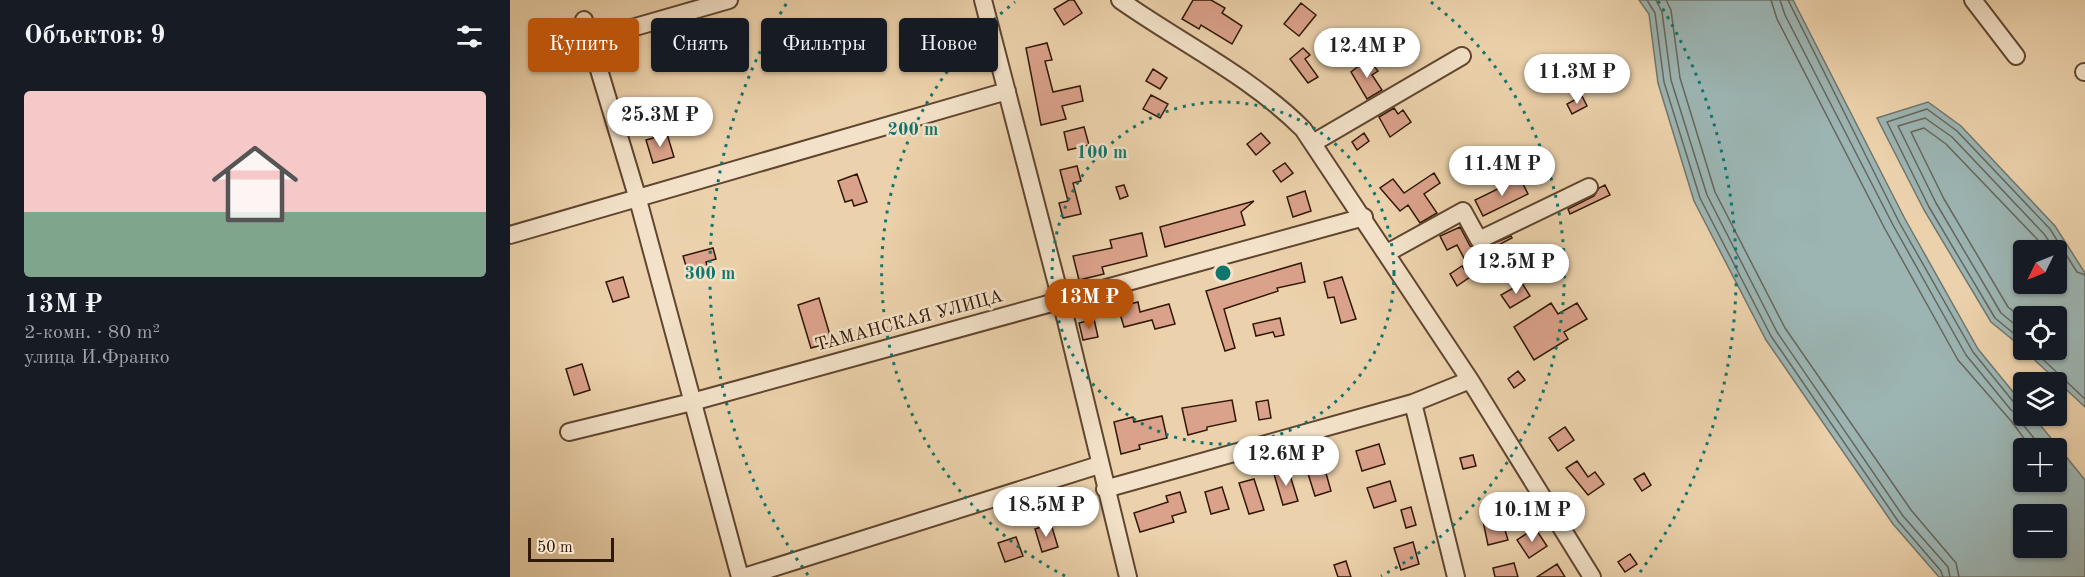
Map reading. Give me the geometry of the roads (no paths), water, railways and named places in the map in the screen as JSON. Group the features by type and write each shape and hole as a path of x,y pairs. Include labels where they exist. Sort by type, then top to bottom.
{"street":[{"path":"639,26 729,0"},
{"path":"983,0 1061,300 1099,465 1128,577"},
{"path":"1120,0 1282,108 1313,143 1470,380 1592,577"},
{"path":"1973,0 2016,56"},
{"path":"1313,143 1462,56"},
{"path":"600,72 637,196 742,577 1099,465"},
{"path":"510,235 637,196 1007,91"},
{"path":"1387,253 1463,211 1479,240 1589,187"},
{"name":"ТАМАНСКАЯ УЛИЦА","path":"569,432 692,402 1364,217"},
{"path":"1105,489 1413,403 1470,380"},
{"path":"1413,403 1455,577"}],"water":[{"path":"1639,0 1793,0 1905,219 1978,349 2013,392 2013,426 2041,426 2051,438 2013,438 2013,492 2067,492 2067,458 2085,480 2085,577 1939,577 1893,524 1766,340 1694,201 1658,83 1649,14"},
{"path":"1928,102 1961,126 2055,226 2064,240 2013,240 2013,294 2067,294 2067,245 2085,273 2085,407 2067,390 2067,372 2048,372 2035,360 2067,360 2067,306 2013,306 2013,340 1991,322 1924,210 1877,118"}]}
